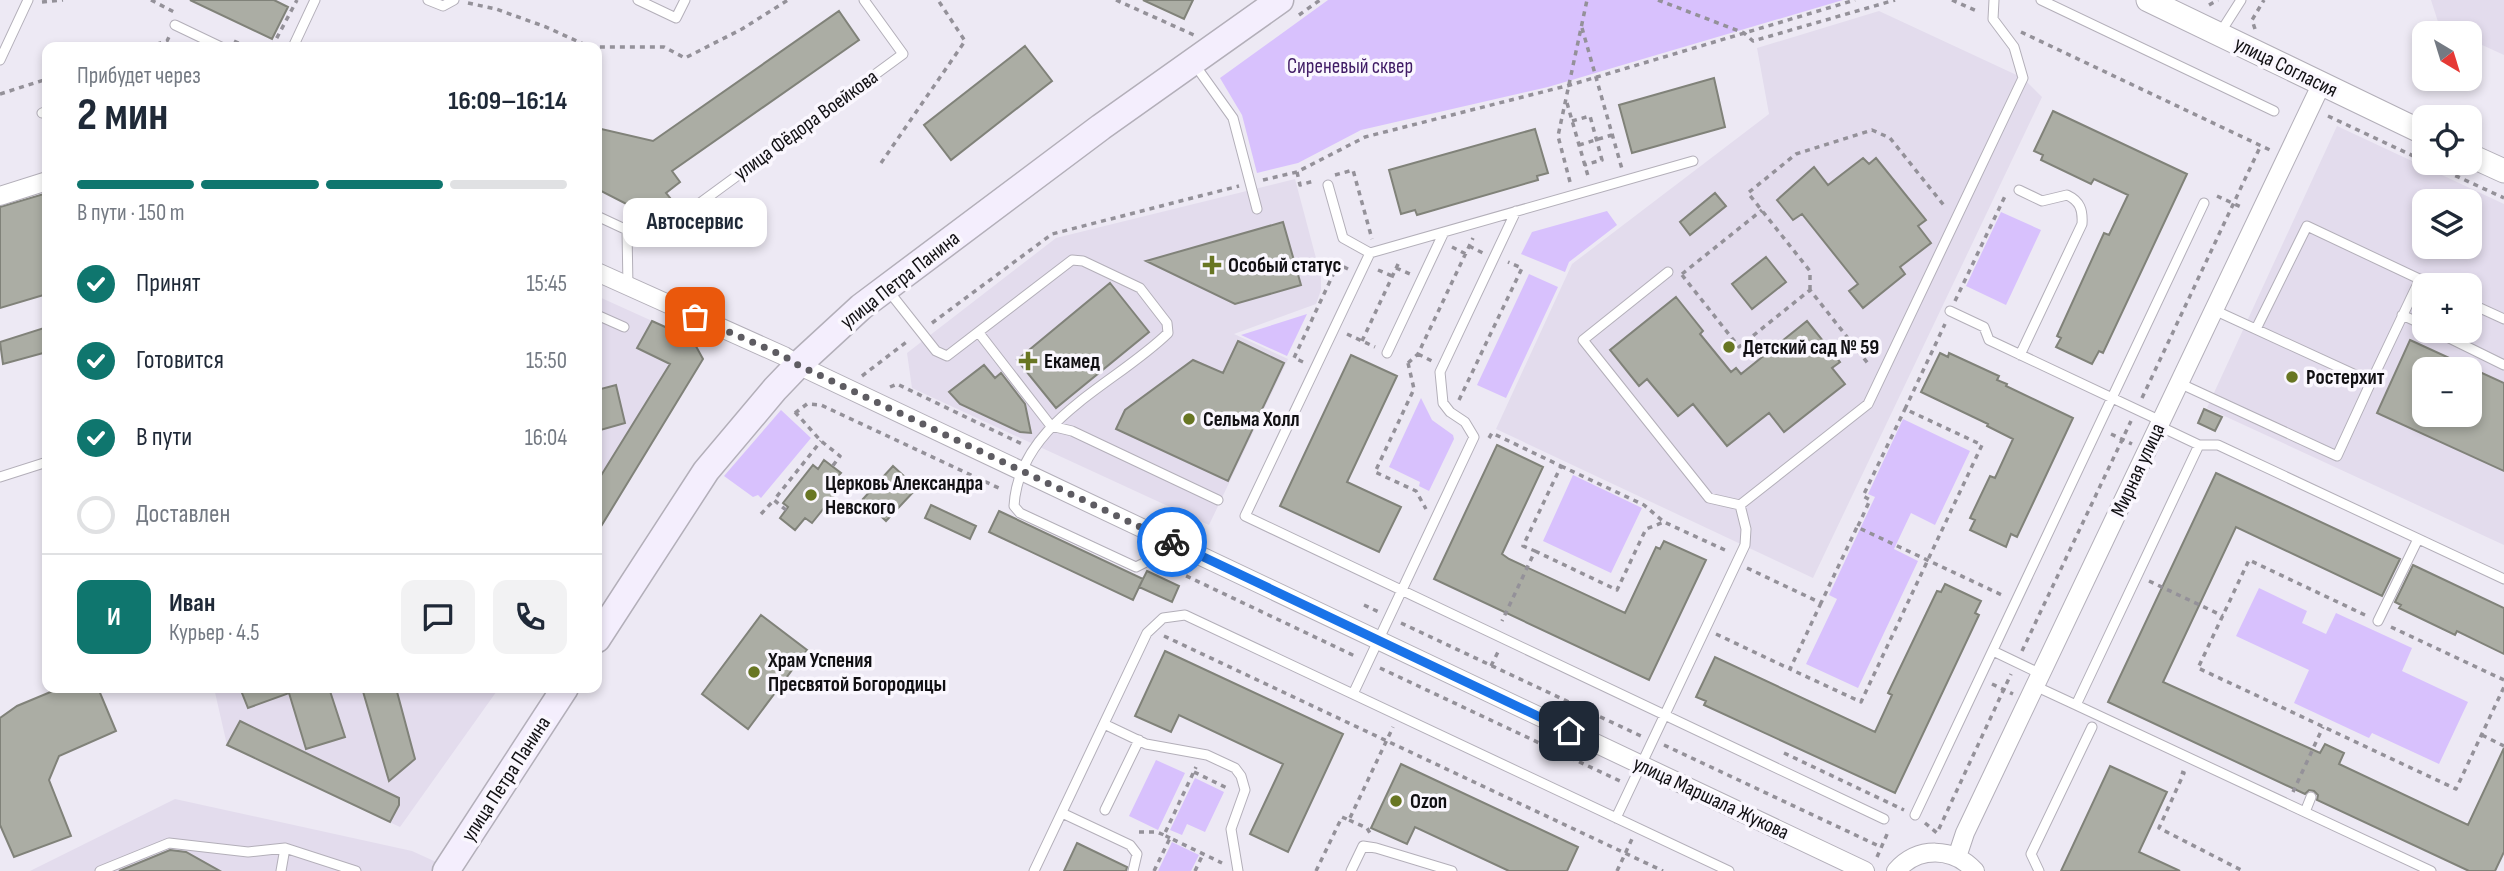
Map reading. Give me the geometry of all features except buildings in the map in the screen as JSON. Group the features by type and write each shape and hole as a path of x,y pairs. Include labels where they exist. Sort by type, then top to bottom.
{"main road":[{"name":"улица Петра Панина","path":"602,631 706,471 798,365 861,307 1101,127 1197,50 1280,0"},
{"name":"улица Петра Панина","path":"446,871 562,693"}],"street":[{"name":"улица Согласия","path":"2148,0 2412,127"},
{"name":"Мирная улица","path":"1957,857 1965,833 2321,85"},
{"path":"2482,161 2504,171"},
{"path":"0,196 42,183"},
{"name":"улица Маршала Жукова","path":"602,274 784,356 798,365 1865,871"},
{"path":"1896,871 1914,857 1928,853 1957,857 1975,871"}],"lane":[{"path":"295,42 315,0"},
{"path":"428,0 443,6 453,1"},
{"path":"638,0 676,18 685,0"},
{"name":"улица Фёдора Воейкова","path":"602,218 627,230 666,228 903,54 864,0"},
{"path":"1740,505 1868,404 2023,78 2014,47 1993,19 1994,0"},
{"path":"2041,0 2274,111"},
{"path":"2219,34 2241,0"},
{"path":"0,60 27,2"},
{"path":"175,25 211,42"},
{"path":"1197,50 1233,118 1258,209"},
{"path":"1328,185 1343,238 1370,253 1693,161"},
{"path":"2014,188 2042,201 2067,195 2075,198 2082,217 2082,224 2020,355"},
{"path":"1915,815 2204,203"},
{"path":"1353,694 1474,438 1465,422 1452,414 1443,403 1440,372 1516,211"},
{"path":"2256,329 2307,226 2412,275"},
{"path":"627,230 628,287"},
{"path":"1387,353 1444,232"},
{"path":"1370,253 1245,516 1884,819"},
{"path":"886,288 936,351 947,356 1066,264 1077,260 1140,288 1167,323 1168,333 1051,426 1021,471 1014,506 1020,513 1131,566 1140,566 1162,538"},
{"path":"1668,272 1583,340 1709,498 1740,505"},
{"path":"2179,383 2337,456 2412,295"},
{"path":"2482,309 2504,319"},
{"path":"2214,310 2371,382"},
{"path":"1950,312 1984,327 1989,340 2112,398 2199,445 2218,445 2504,579"},
{"path":"2402,315 2412,320"},
{"path":"602,317 624,327"},
{"path":"979,333 1051,426 1072,431 1218,500"},
{"path":"2459,343 2504,365"},
{"path":"2076,705 2199,445"},
{"path":"0,477 42,464"},
{"path":"1616,818 1745,545 1746,529 1740,505"},
{"path":"2378,621 2418,538"},
{"path":"1034,871 1150,630 1163,618 1185,615 1729,871"},
{"path":"1993,651 2017,663 2035,687 2431,871"},
{"path":"1104,724 1146,744 1202,754 1235,768 1241,776 1245,790 1231,829 1238,871"},
{"path":"2039,871 2031,854 2092,727"},
{"path":"1105,810 1139,740"},
{"path":"2305,812 2311,797"},
{"path":"1062,813 1130,845 1137,854 1133,871"},
{"path":"100,871 169,843 248,852 285,848 356,871"},
{"path":"1351,871 1363,846 1452,871"},
{"path":"281,871 285,848"}],"path":[{"path":"27,2 63,0"},
{"path":"151,0 180,14"},
{"path":"275,42 296,0"},
{"path":"602,47 664,47 685,58 742,29 788,0"},
{"path":"881,163 965,41 938,0"},
{"path":"1116,0 1197,50"},
{"path":"1574,195 1558,136 1587,0"},
{"path":"1658,0 1744,33 1753,41 1895,0"},
{"path":"872,384 859,378 1052,234 1297,172 1365,137 1596,78 1855,0"},
{"path":"1952,0 2287,158"},
{"path":"2258,38 2252,20 2264,0"},
{"path":"453,1 496,9 579,42"},
{"path":"1581,26 1625,181"},
{"path":"0,94 42,81"},
{"path":"1566,101 1591,190"},
{"path":"1572,121 1590,116 1602,160 1584,165"},
{"path":"2328,116 2412,155"},
{"path":"1881,378 1810,290 1810,271 1748,193 1796,155 1872,130 1890,138 1955,220"},
{"path":"1579,145 1612,135"},
{"path":"1937,833 2261,145"},
{"path":"2454,175 2504,198"},
{"path":"1790,668 1870,499 1863,496 1950,312 2014,188"},
{"path":"1681,275 1762,210"},
{"path":"1408,363 1418,354 1481,222"},
{"path":"1362,341 1408,242"},
{"path":"1452,414 1522,268 1495,256"},
{"path":"1315,368 1294,358 1321,299 1338,264 1359,275"},
{"path":"1668,272 1675,267 1739,347 1810,290"},
{"path":"1334,328 1408,363 1415,389 1375,472 1416,491"},
{"path":"884,390 897,384 1024,445"},
{"path":"775,389 821,441 840,456 832,467"},
{"path":"795,412 807,404 821,405 1015,496"},
{"path":"1705,629 1861,702 1982,445 1905,409"},
{"path":"2098,428 2147,451"},
{"path":"1486,446 1492,433 1644,505 1664,522 1728,552 1725,558"},
{"path":"761,514 821,441"},
{"path":"1561,466 1523,546 1618,590 1646,529 1664,522"},
{"path":"774,500 786,510"},
{"path":"1857,527 2016,602"},
{"path":"1502,621 1535,551"},
{"path":"1147,558 1631,786"},
{"path":"2504,680 2249,560 2198,668 2456,789 2504,687"},
{"path":"1736,563 1821,603"},
{"path":"2137,575 2223,616"},
{"path":"1364,605 1652,741"},
{"path":"1150,630 1663,871"},
{"path":"1980,678 2004,690 2035,687"},
{"path":"1317,871 1342,817 1349,820 1398,715"},
{"path":"2287,804 2323,727"},
{"path":"2482,735 2504,746"},
{"path":"1663,744 1881,847"},
{"path":"1164,835 1202,754"},
{"path":"2173,768 2184,773 2159,828 2243,871"},
{"path":"1194,772 1227,788 1243,785"},
{"path":"1617,871 1638,828"},
{"path":"1157,832 1203,854 1195,871"},
{"path":"1154,871 1170,838"}],"shaded area":[{"path":"2431,0 2504,0 2504,55 2482,45 2482,21 2438,21"},
{"name":"Детский сад № 59","path":"1879,11 2023,78 2042,97 1813,578 1496,429 1572,264 1769,114 1757,48"},
{"path":"2337,126 2412,161 2412,175 2442,175 2472,189 2412,189 2412,259 2482,259 2482,194 2504,204 2504,545 2207,408"},
{"path":"1295,179 1321,277 1321,290 1316,304 1234,334 1288,359 1209,525 912,388 907,353 1056,238"},
{"path":"602,298 692,339 703,359 602,525"},
{"path":"215,693 495,693 400,827 227,745"},
{"path":"175,799 412,851 456,871 30,871"}],"green space":[{"name":"Сиреневый сквер","path":"1328,0 1843,0 1548,87 1361,130 1298,163 1257,173 1242,115 1220,78"},
{"path":"1607,211 1617,225 1569,262 1565,272 1521,254 1532,232"},
{"path":"2001,212 2041,230 2006,305 1966,286"},
{"path":"1529,274 1558,287 1506,398 1477,385"},
{"path":"1307,314 1287,356 1241,335"},
{"path":"1421,398 1432,420 1453,435 1454,439 1429,491 1419,486 1420,482 1389,467"},
{"path":"781,410 811,438 761,498 758,495 753,497 724,476"},
{"path":"1903,419 1970,451 1935,525 1911,513 1894,549 1918,561 1858,688 1806,664 1837,599 1829,595 1875,497 1868,494"},
{"path":"1573,475 1642,508 1611,573 1543,541"},
{"path":"2259,588 2307,611 2302,623 2326,634 2336,613 2412,648 2402,671 2468,702 2439,764 2372,733 2369,738 2294,703 2309,670 2236,636"},
{"path":"1156,760 1185,773 1158,830 1129,816"},
{"path":"1195,778 1224,792 1205,832 1187,824 1182,835 1170,830"},
{"path":"1172,842 1199,855 1191,871 1158,871"}],"way so far":[{"path":"695,317 784,356 1172,542"}],"place":[{"name":"Особый статус","path":"1212,265"},
{"name":"Автосервис","path":"695,317"},
{"name":"Детский сад № 59","path":"1729,347"},
{"name":"Екамед","path":"1028,361"},
{"name":"Ростерхит","path":"2292,377"},
{"name":"Сельма Холл","path":"1189,419"},
{"name":"Церковь Александра Невского","path":"811,495"},
{"name":"Храм Успения Пресвятой Богородицы","path":"754,672"},
{"name":"Ozon","path":"1396,801"}],"route":[{"path":"1172,542 1569,731"}]}
